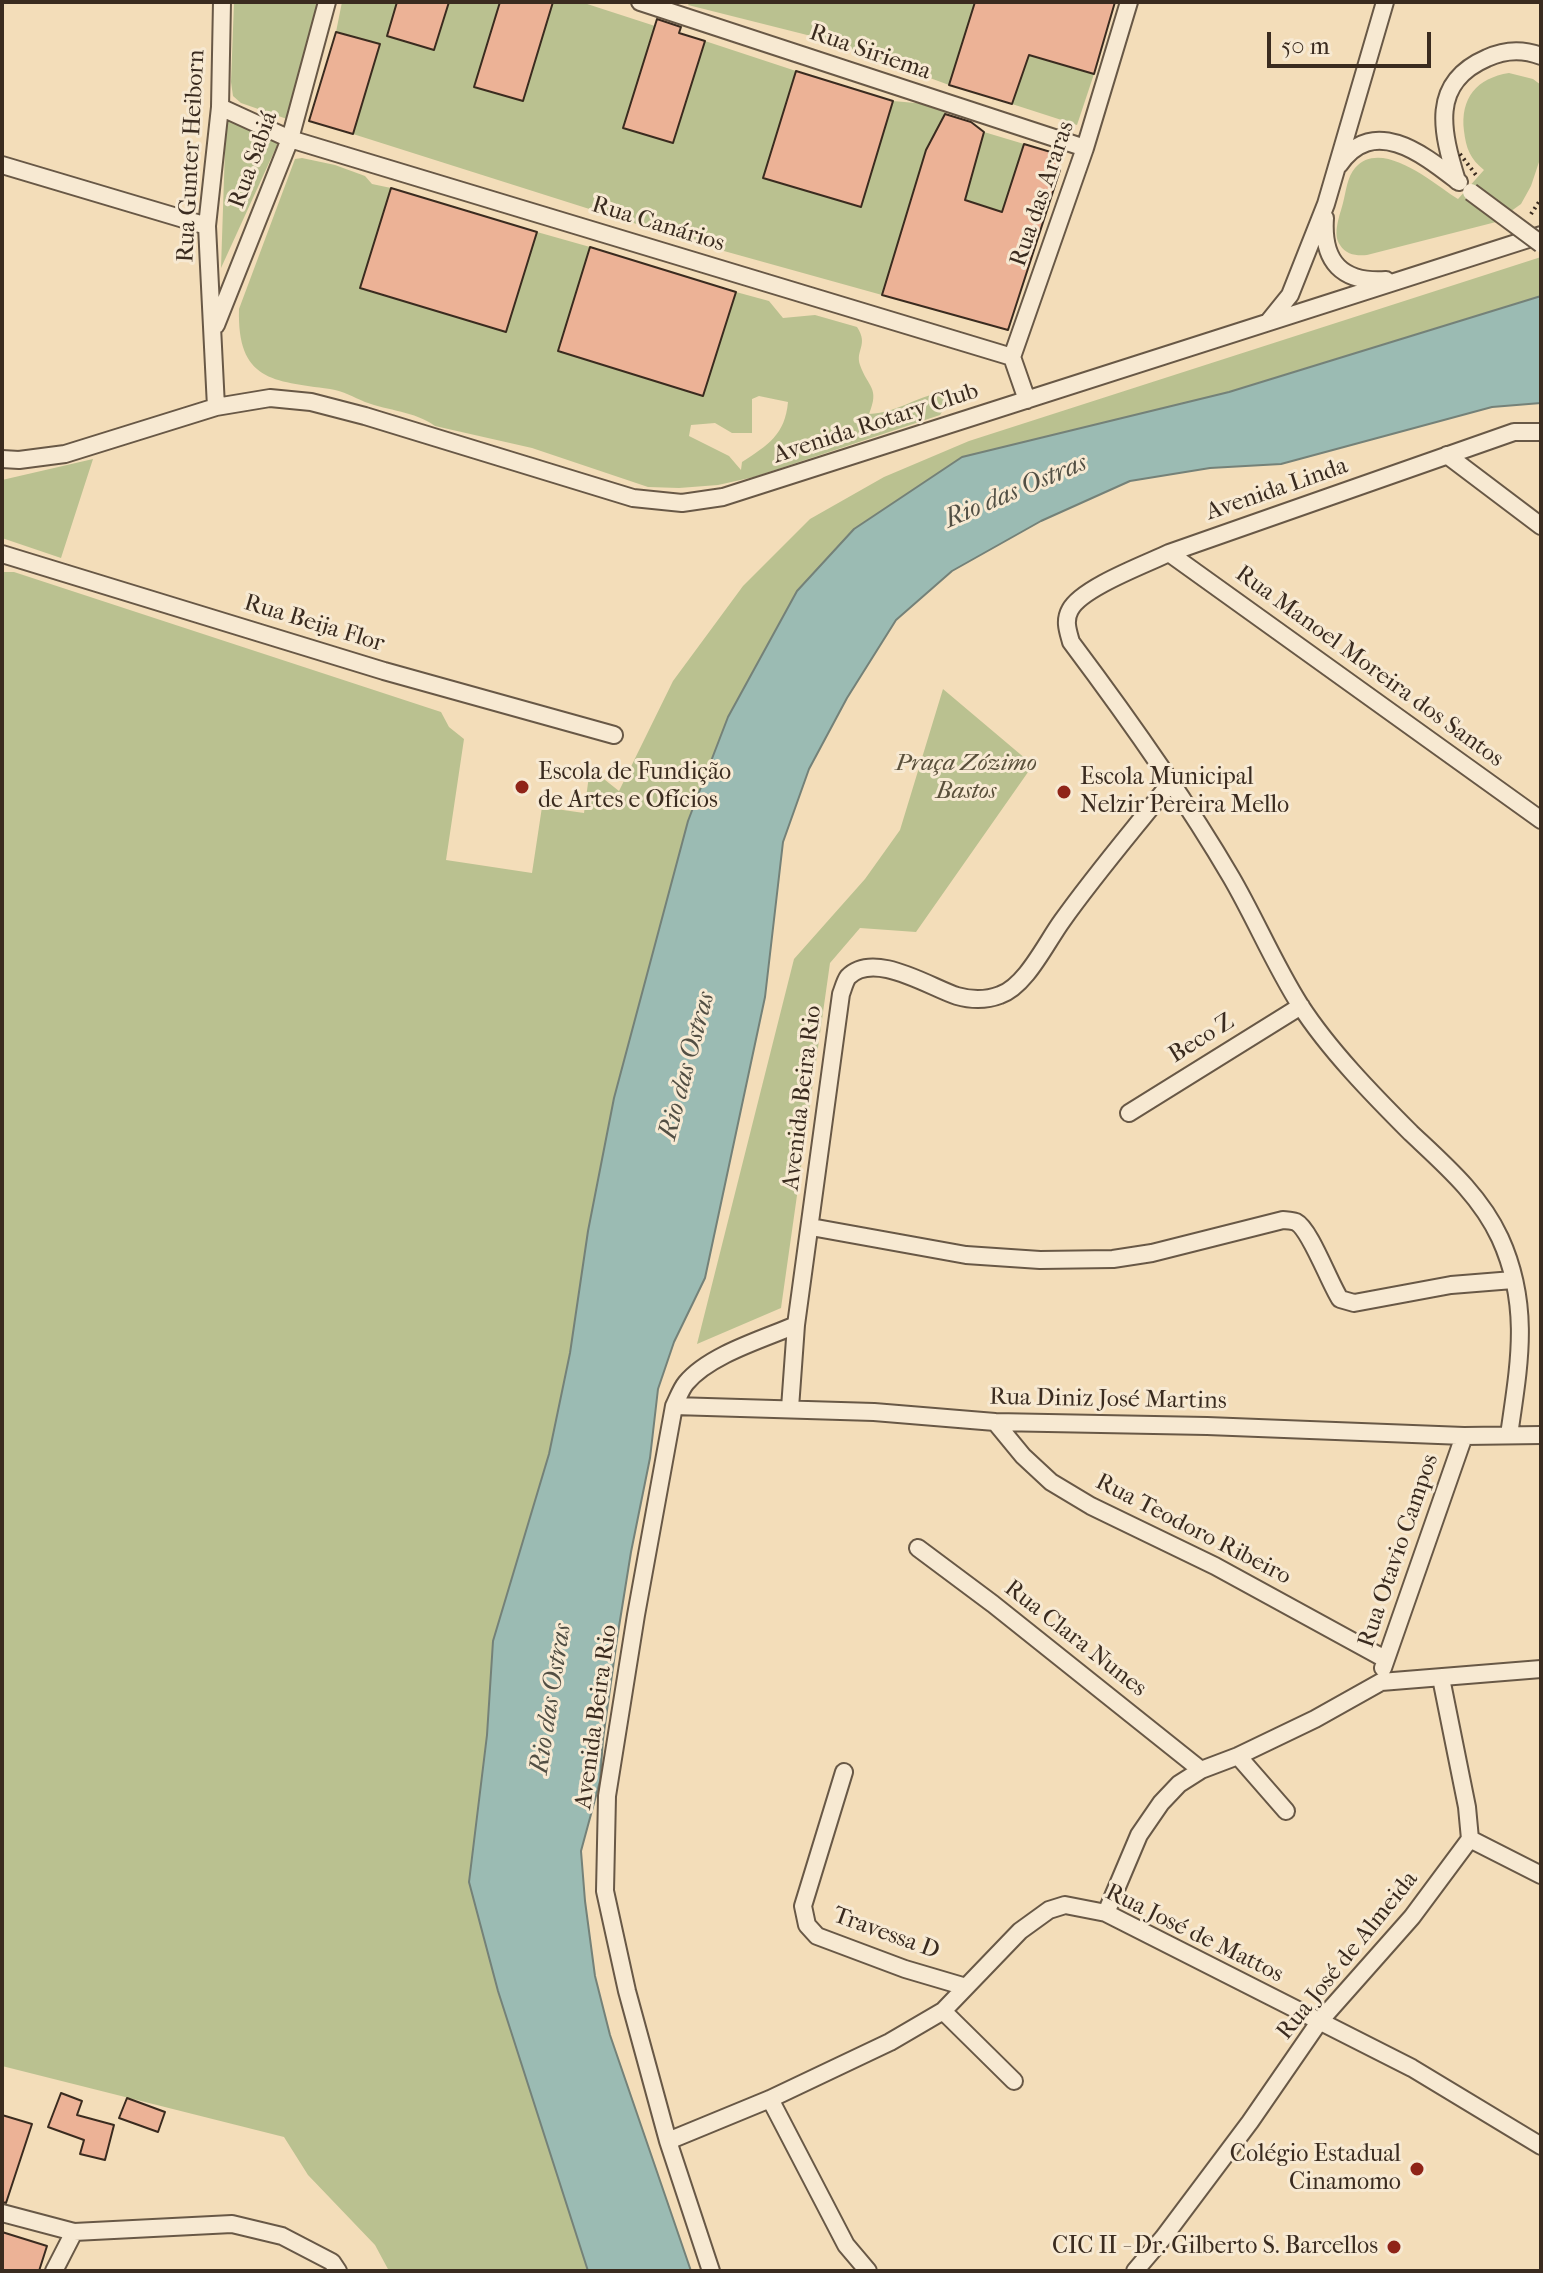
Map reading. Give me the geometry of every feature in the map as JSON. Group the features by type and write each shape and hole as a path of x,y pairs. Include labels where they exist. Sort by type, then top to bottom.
{"street":[{"name":"Rua Gunter Heiborn","path":"216,407 207,226 220,107 222,2"},
{"name":"Rua Sabiá","path":"214,330 290,139 327,2"},
{"name":"Rua Siriema","path":"640,2 949,106 1085,148"},
{"name":"Rua das Araras","path":"1012,357 1085,148 1129,2"},
{"path":"1266,324 1290,295 1326,204 1385,2"},
{"path":"1457,181 1446,146 1443,116 1446,98 1456,79 1471,65 1491,56 1522,51 1541,56"},
{"name":"Rua Canários","path":"220,107 290,139 1012,357"},
{"path":"1336,170 1347,153 1360,145 1392,142 1422,154 1541,244"},
{"path":"2,165 207,226"},
{"path":"1326,204 1325,245 1339,269 1365,280 1414,276"},
{"name":"Avenida Rotary Club","path":"2,459 65,454 216,407 270,398 311,402 633,498 682,503 723,497 1541,235"},
{"path":"1012,357 1027,400"},
{"name":"Avenida Linda","path":"1172,781 1071,642 1066,624 1070,610 1077,602 1124,573 1169,553 1514,432 1541,432"},
{"path":"1447,455 1541,526"},
{"name":"Rua Manoel Moreira dos Santos","path":"1169,553 1541,820"},
{"name":"Rua Beija Flor","path":"2,554 384,671 614,735"},
{"path":"1172,781 1232,878 1301,1006 1367,1089 1459,1178 1484,1207 1501,1241 1520,1313 1521,1349 1509,1435"},
{"name":"Avenida Beira Rio","path":"790,1408 796,1325 841,994 847,978 859,970 886,968 911,975 958,996 984,999 1003,995 1037,960 1062,921 1172,781"},
{"name":"Beco Z","path":"1129,1113 1301,1006"},
{"path":"811,1227 966,1255 1040,1260 1113,1259 1152,1253 1283,1220 1295,1221 1307,1232 1340,1299 1354,1303 1451,1285 1513,1280"},
{"name":"Avenida Beira Rio","path":"711,2271 668,2141 627,1991 605,1891 607,1796 674,1406 685,1384 700,1370 726,1355 796,1325"},
{"name":"Rua Diniz José Martins","path":"674,1406 874,1412 995,1422 1464,1436 1541,1435"},
{"name":"Rua Teodoro Ribeiro","path":"995,1422 1023,1456 1051,1482 1091,1506 1215,1566 1385,1659"},
{"name":"Rua Otavio Campos","path":"1381,1682 1385,1659 1464,1436"},
{"name":"Rua Clara Nunes","path":"918,1548 1201,1770"},
{"path":"1106,1913 1147,1824 1179,1784 1201,1770 1315,1719 1381,1682 1541,1669"},
{"path":"1441,1678 1467,1807 1470,1839 1541,1875"},
{"path":"1238,1756 1286,1811"},
{"name":"Travessa D","path":"844,1772 803,1906 807,1925 817,1936 851,1950 966,1987"},
{"name":"Rua José de Almeida","path":"1135,2271 1250,2122 1319,2022 1412,1917 1470,1839"},
{"name":"Rua José de Mattos","path":"668,2141 770,2099 890,2042 943,2011 1020,1931 1049,1910 1065,1905 1106,1913 1412,2068 1541,2146"},
{"path":"943,2011 1014,2081"},
{"path":"770,2099 846,2245 868,2271"},
{"path":"2,2213 74,2232 232,2224 282,2236 332,2262 338,2271"},
{"path":"54,2271 74,2232"}],"path":[{"path":"1457,146 1460,154"}],"green space":[{"path":"234,2 319,2 287,119 241,103 233,96"},
{"path":"342,2 397,2 387,36 434,50 449,2 500,2 474,86 523,101 553,2 581,2 655,26 623,128 673,143 705,41 796,71 763,177 860,207 893,101 949,106 926,150 908,208 952,242 902,228 882,295 706,246 353,134 379,45 336,32"},
{"path":"690,2 975,2 949,85 827,40 688,5"},
{"path":"1029,55 1094,74 1077,125 1012,104"},
{"path":"1509,73 1533,79 1541,85 1541,156 1521,204 1496,222 1367,255 1345,251 1338,241 1337,230 1347,185 1355,168 1366,160 1393,160 1458,199 1484,170 1472,157 1466,143 1463,119 1468,99 1480,85"},
{"path":"226,119 279,141 221,268"},
{"path":"984,132 1024,144 1002,212 965,200"},
{"path":"295,159 335,165 365,176 372,184 391,188 361,288 506,332 537,232 590,247 558,351 703,396 736,292 769,301 783,318 815,315 857,327 862,338 860,365 873,393 869,414 891,410 939,393 949,393 950,399 940,415 754,477 718,485 679,488 648,487 532,448 435,426 419,417 374,405 340,391 276,379 262,373 244,351 239,309","holes":["759,396 788,402 779,431 742,462 741,470 729,456 689,436 691,425 715,423 732,433 752,433 752,399"]},
{"path":"1541,257 1541,296 1229,392 962,457 854,529 797,591 728,717 688,821 614,1098 588,1231 570,1353 549,1454 493,1641 487,1735 498,1991 588,2271 389,2271 375,2245 308,2175 284,2137 2,2066 2,572 14,572 441,712 449,727 464,739 446,860 532,873 542,807 584,813 590,768 619,791 673,681 743,586 810,519 884,477 969,441"},
{"path":"93,459 61,558 2,538 2,480"},
{"name":"Praça Zózimo Bastos","path":"943,689 1033,765 916,932 860,928 830,963 781,1308 697,1344 794,959 865,879 900,830"}],"water":[{"name":"Rio das Ostras","path":"1541,296 1541,403 1492,407 1281,464 1210,468 1130,481 1041,521 952,571 896,620 847,698 809,769 783,842 765,997 705,1278 674,1342 658,1389 650,1458 617,1639 600,1781 581,1851 595,1976 610,2035 691,2271 588,2271 498,1991 469,1882 487,1735 493,1641 549,1454 570,1353 588,1231 614,1098 688,821 728,717 797,591 854,529 962,457 1229,392"}],"building":[{"path":"397,2 449,2 434,50 387,36"},
{"path":"500,2 553,2 523,101 474,87"},
{"path":"975,2 1115,2 1094,74 1029,55 1012,104 949,85"},
{"path":"657,19 681,27 679,33 705,41 673,143 623,128"},
{"path":"336,32 380,44 353,134 309,121"},
{"path":"796,71 893,101 861,207 763,178"},
{"path":"945,114 971,122 984,132 965,200 1002,212 1024,144 1054,153 1060,170 1008,330 882,295 926,150"},
{"path":"391,188 537,232 506,332 360,288"},
{"path":"590,247 736,292 703,396 558,351"},
{"path":"61,2093 82,2101 77,2115 114,2125 105,2160 80,2154 84,2140 48,2127"},
{"path":"127,2098 165,2112 158,2132 119,2118"},
{"path":"2,2115 32,2124 6,2203 2,2202"},
{"path":"2,2232 47,2246 39,2271 2,2271"}],"place":[{"name":"Escola de Fundição de Artes e Ofícios","path":"522,787"},
{"name":"Escola Municipal Nelzir Pereira Mello","path":"1064,792"},
{"name":"Colégio Estadual Cinamomo","path":"1417,2169"},
{"name":"CIC II - Dr. Gilberto S. Barcellos","path":"1394,2247"}]}
